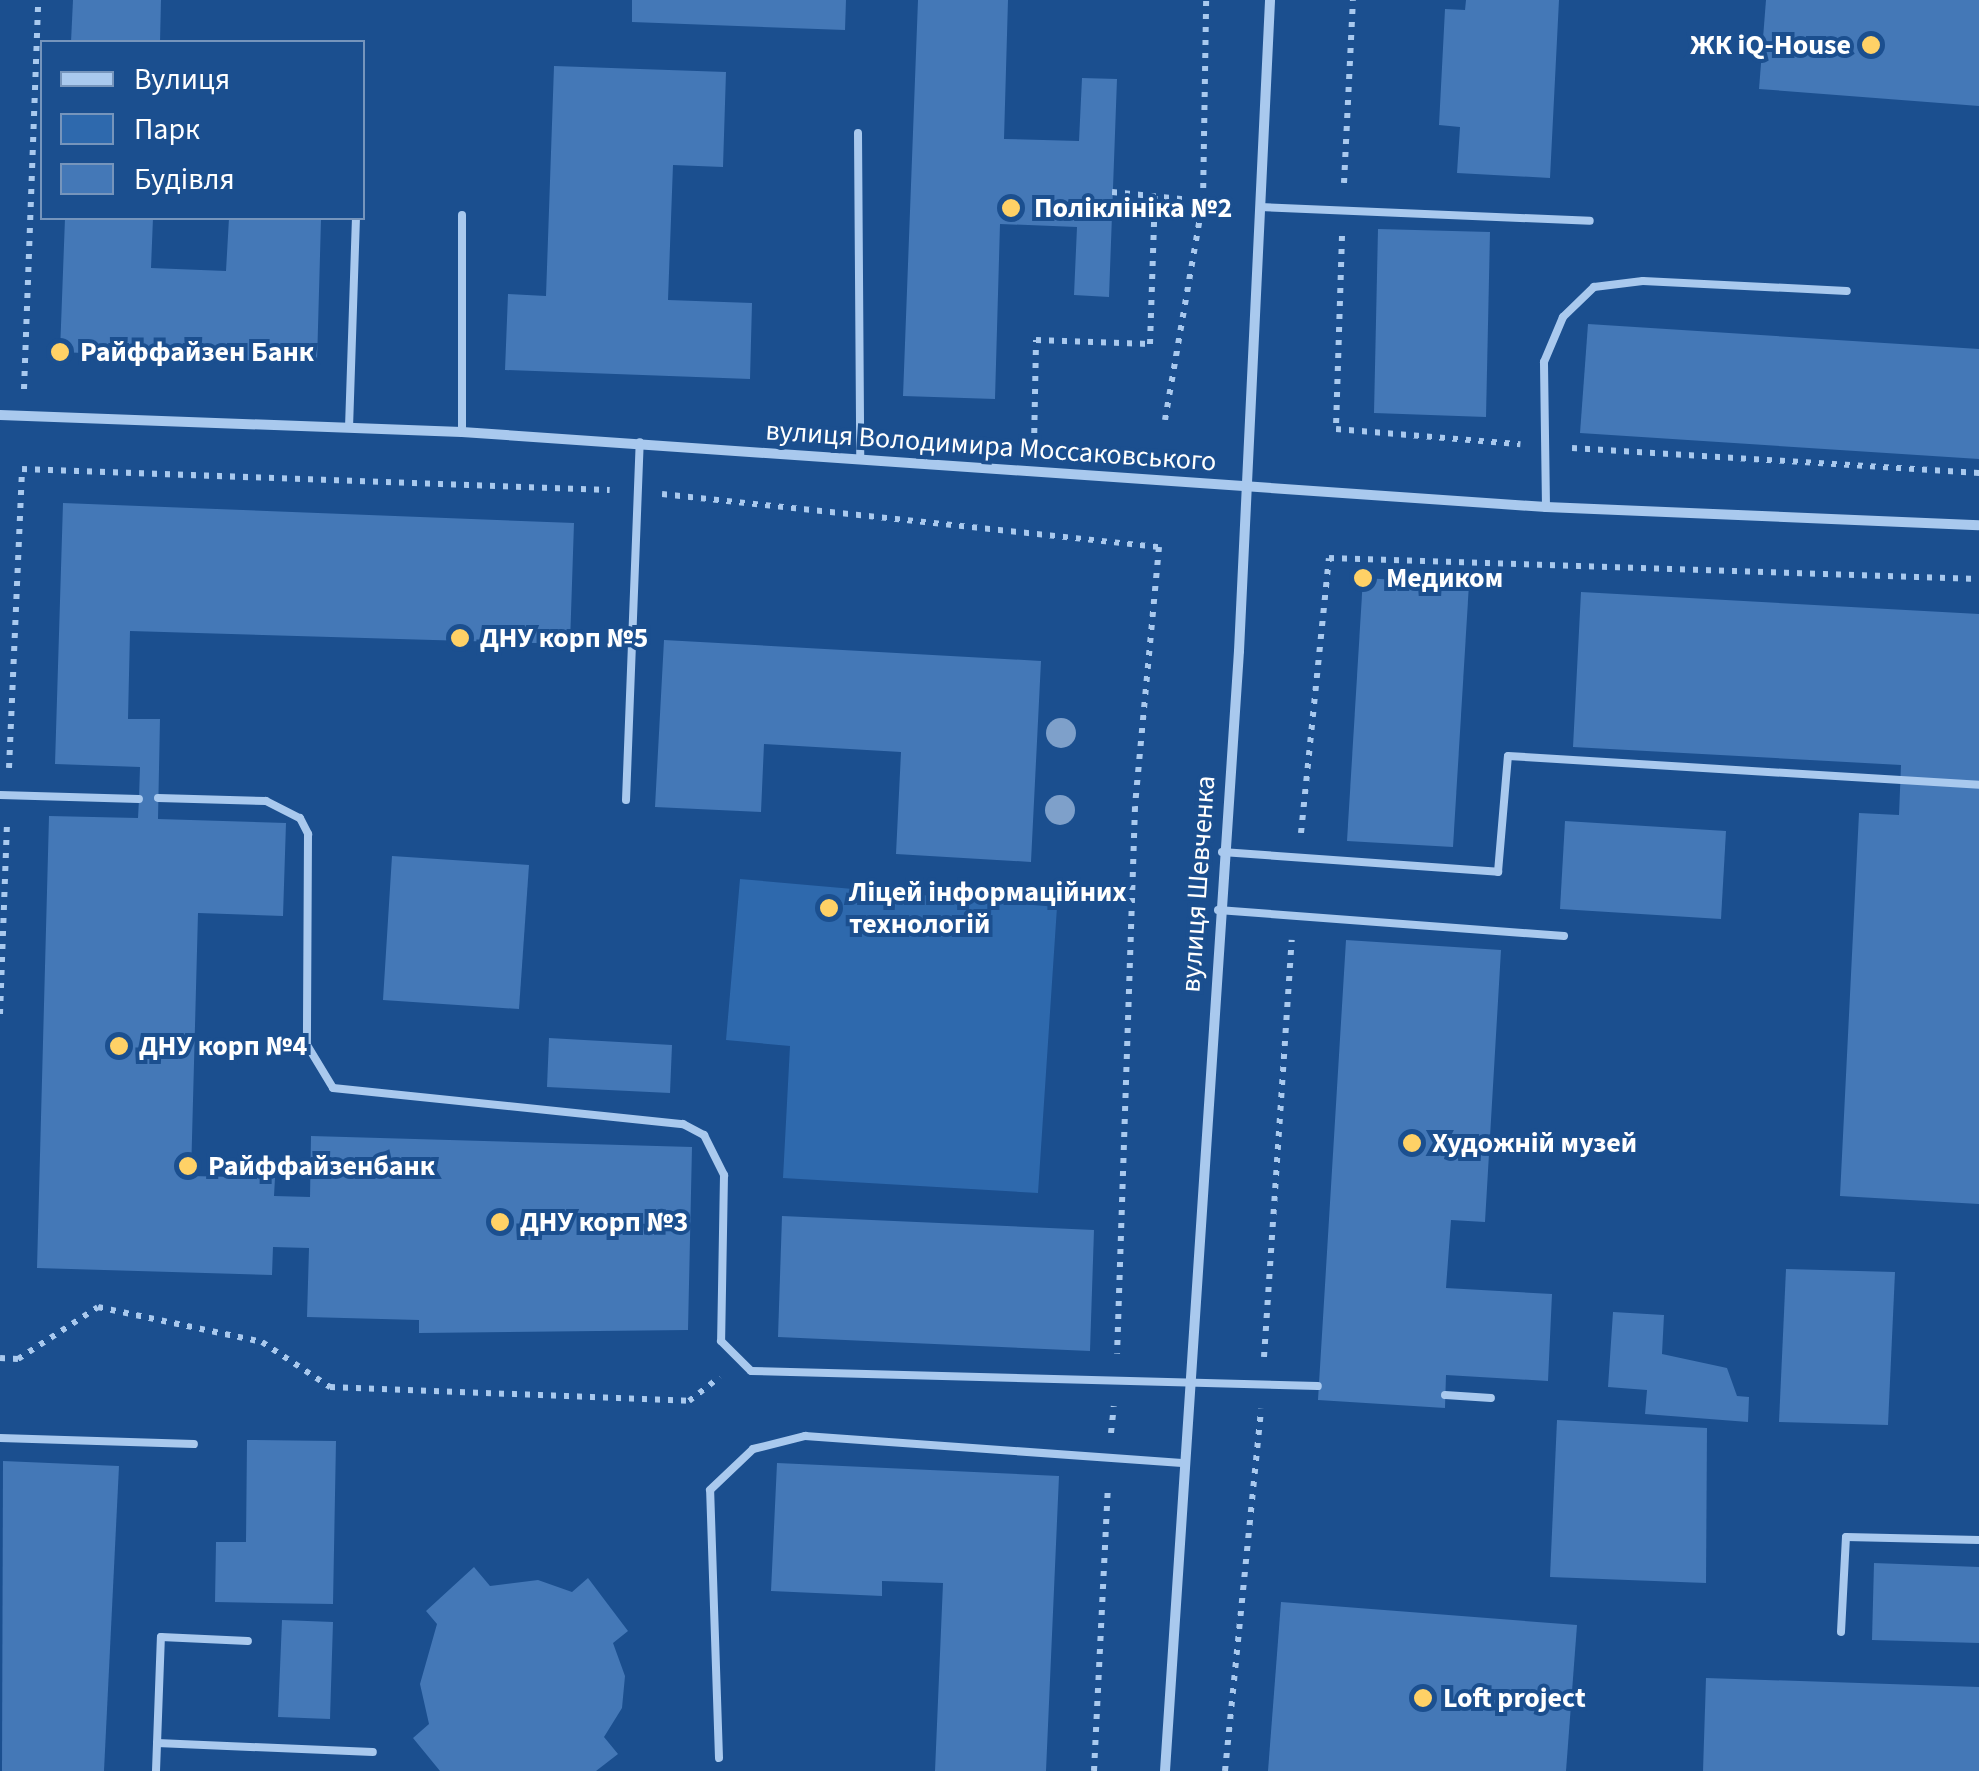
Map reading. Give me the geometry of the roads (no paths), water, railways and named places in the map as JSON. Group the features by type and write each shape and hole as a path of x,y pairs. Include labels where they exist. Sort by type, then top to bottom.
{"street":[{"name":"вулиця Шевченка","path":"1165,1771 1270,0"},
{"name":"вулиця Володимира Моссаковського","path":"0,415 462,432 1546,508 1979,525"}],"lane":[{"path":"858,132 860,457"},
{"path":"1260,206 1590,221"},
{"path":"462,215 462,432"},
{"path":"349,428 356,220"},
{"path":"1546,508 1550,446 1544,362 1562,317 1594,288 1643,280 1846,291"},
{"path":"626,800 640,442"},
{"path":"1222,852 1498,872 1508,756 1979,785"},
{"path":"4,795 139,799"},
{"path":"158,798 266,801 300,818 308,834 307,1045 334,1088 684,1124 704,1135 724,1174 717,1318 733,1360 751,1371 1189,1386 1262,1382 1318,1386"},
{"path":"1218,910 1564,936"},
{"path":"1446,1396 1490,1398"},
{"path":"719,1758 710,1490 753,1449 804,1436 1182,1462"},
{"path":"0,1438 194,1444"},
{"path":"1842,1632 1846,1537 1979,1540"},
{"path":"156,1771 162,1637 248,1641"},
{"path":"158,1743 372,1752"}],"place":[{"name":"ЖК iQ-House","path":"1871,45"},
{"name":"Поліклініка №2","path":"1011,208"},
{"name":"Райффайзен Банк","path":"60,352"},
{"name":"Медиком","path":"1363,578"},
{"name":"ДНУ корп №5","path":"460,638"},
{"name":"Ліцей інформаційних технологій","path":"829,908"},
{"name":"ДНУ корп №4","path":"119,1046"},
{"name":"Художній музей","path":"1412,1143"},
{"name":"Райффайзенбанк","path":"188,1166"},
{"name":"ДНУ корп №3","path":"500,1222"},
{"name":"Loft project","path":"1423,1698"}]}
